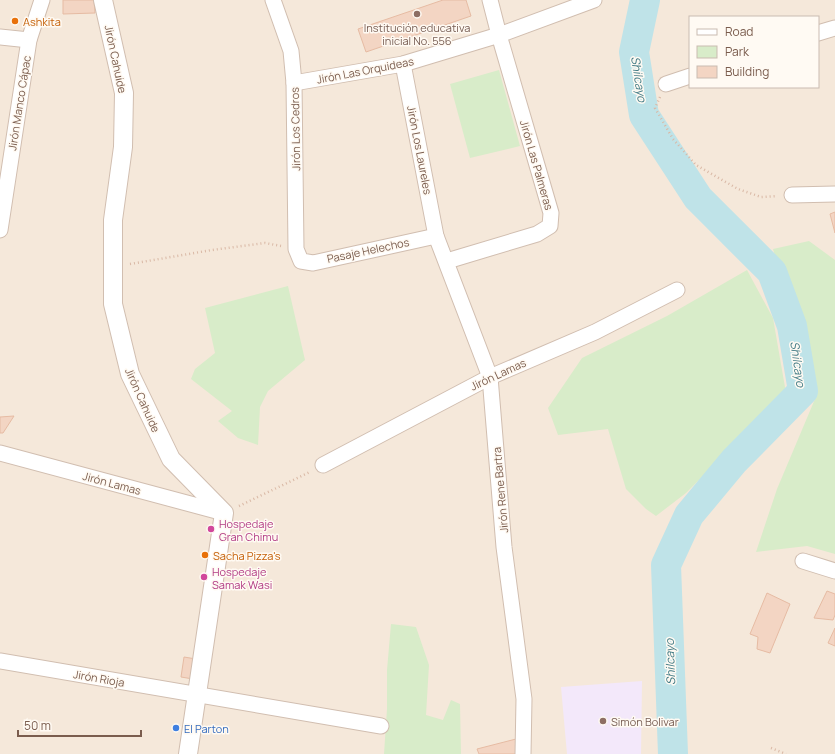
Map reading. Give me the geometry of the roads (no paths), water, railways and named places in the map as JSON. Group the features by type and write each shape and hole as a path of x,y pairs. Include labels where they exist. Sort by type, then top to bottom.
{"street":[{"name":"Jirón Manco Cápac","path":"0,230 29,40 42,0"},
{"name":"Jirón Cahuide","path":"104,0 124,93 123,147 113,220 113,304 130,374 171,459 224,513"},
{"name":"Jirón Los Cedros","path":"273,0 291,51 294,83 298,255"},
{"name":"Jirón Las Palmeras","path":"447,261 537,234 550,226 551,213 490,0"},
{"name":"Jirón Las Orquideas","path":"294,83 403,64 500,35 594,0"},
{"path":"819,33 835,28"},
{"path":"0,37 29,40"},
{"name":"Jirón Los Laureles","path":"403,64 436,236"},
{"path":"666,84 689,76"},
{"path":"792,195 835,194"},
{"name":"Jirón Rene Bartra","path":"436,236 447,261 490,377 504,547 524,699 523,754"},
{"name":"Pasaje Helechos","path":"298,255 313,263 436,236"},
{"name":"Jirón Lamas","path":"323,465 490,377 594,332 677,290"},
{"name":"Jirón Lamas","path":"0,453 224,513"},
{"path":"188,754 224,513"},
{"path":"804,561 835,572"},
{"name":"Jirón Rioja","path":"0,661 381,726"}],"waterway":[{"name":"Shilcayo","path":"645,0 634,52 644,115 698,198 772,272 792,326 803,391 734,461 689,515 666,565 673,754"}],"place":[{"name":"Institución educativa inicial No. 556","path":"417,14"},
{"name":"Ashkita","path":"15,21"},
{"name":"Hospedaje Gran Chimu","path":"211,529"},
{"name":"Sacha Pizza's","path":"205,555"},
{"name":"Hospedaje Samak Wasi","path":"204,577"},
{"name":"Simón Bolivar","path":"603,721"},
{"name":"El Parton","path":"176,728"}]}
